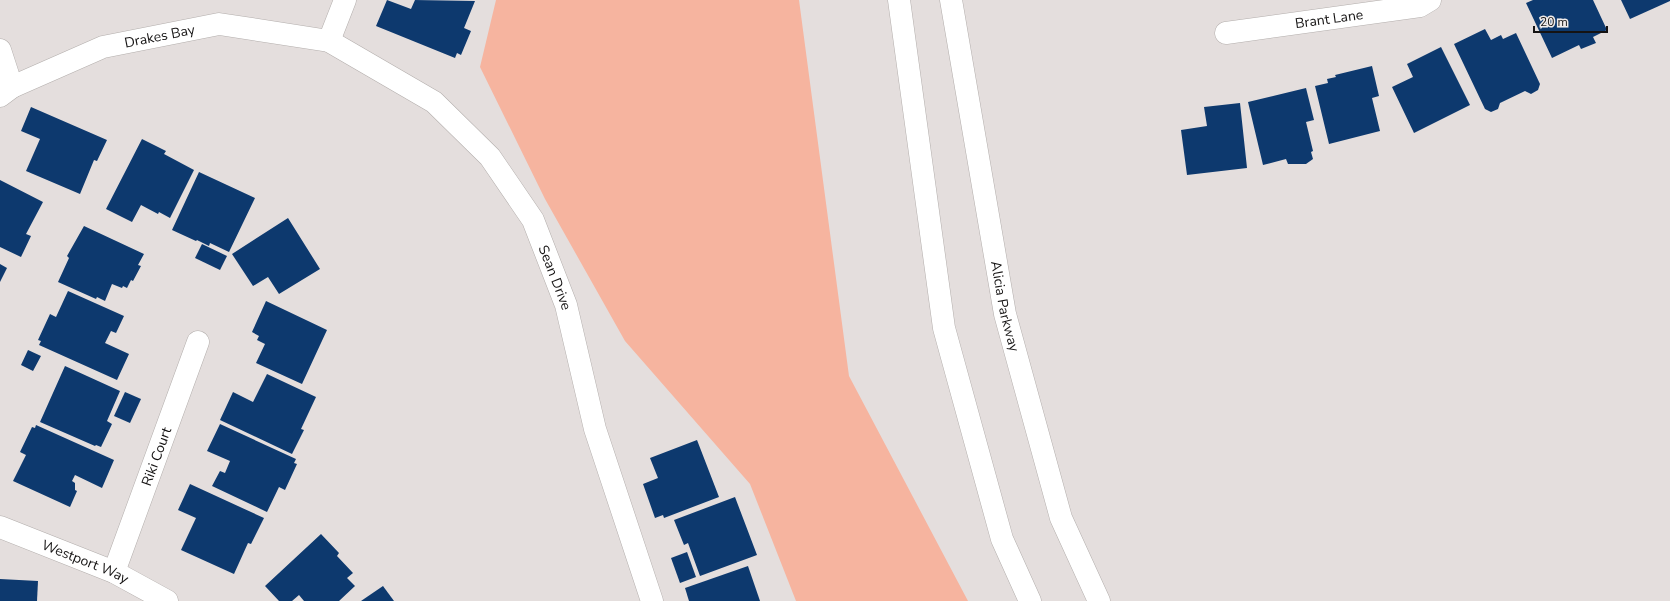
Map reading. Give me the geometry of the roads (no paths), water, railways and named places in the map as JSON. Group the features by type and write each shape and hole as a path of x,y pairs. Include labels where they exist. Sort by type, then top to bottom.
{"street":[{"path":"329,41 345,0"},
{"path":"899,0 944,328 1002,539 1030,601"},
{"name":"Alicia Parkway","path":"951,0 1005,314 1062,518 1099,601"},
{"name":"Brant Lane","path":"1226,33 1420,6 1430,0"},
{"name":"Drakes Bay","path":"6,92 103,47 219,24 329,41"},
{"name":"Sean Drive","path":"329,41 434,102 490,157 533,220 566,305 595,429 652,601"},
{"path":"0,50 6,92"},
{"name":"Riki Court","path":"114,572 198,342"},
{"name":"Westport Way","path":"0,527 114,572 167,601"}]}
